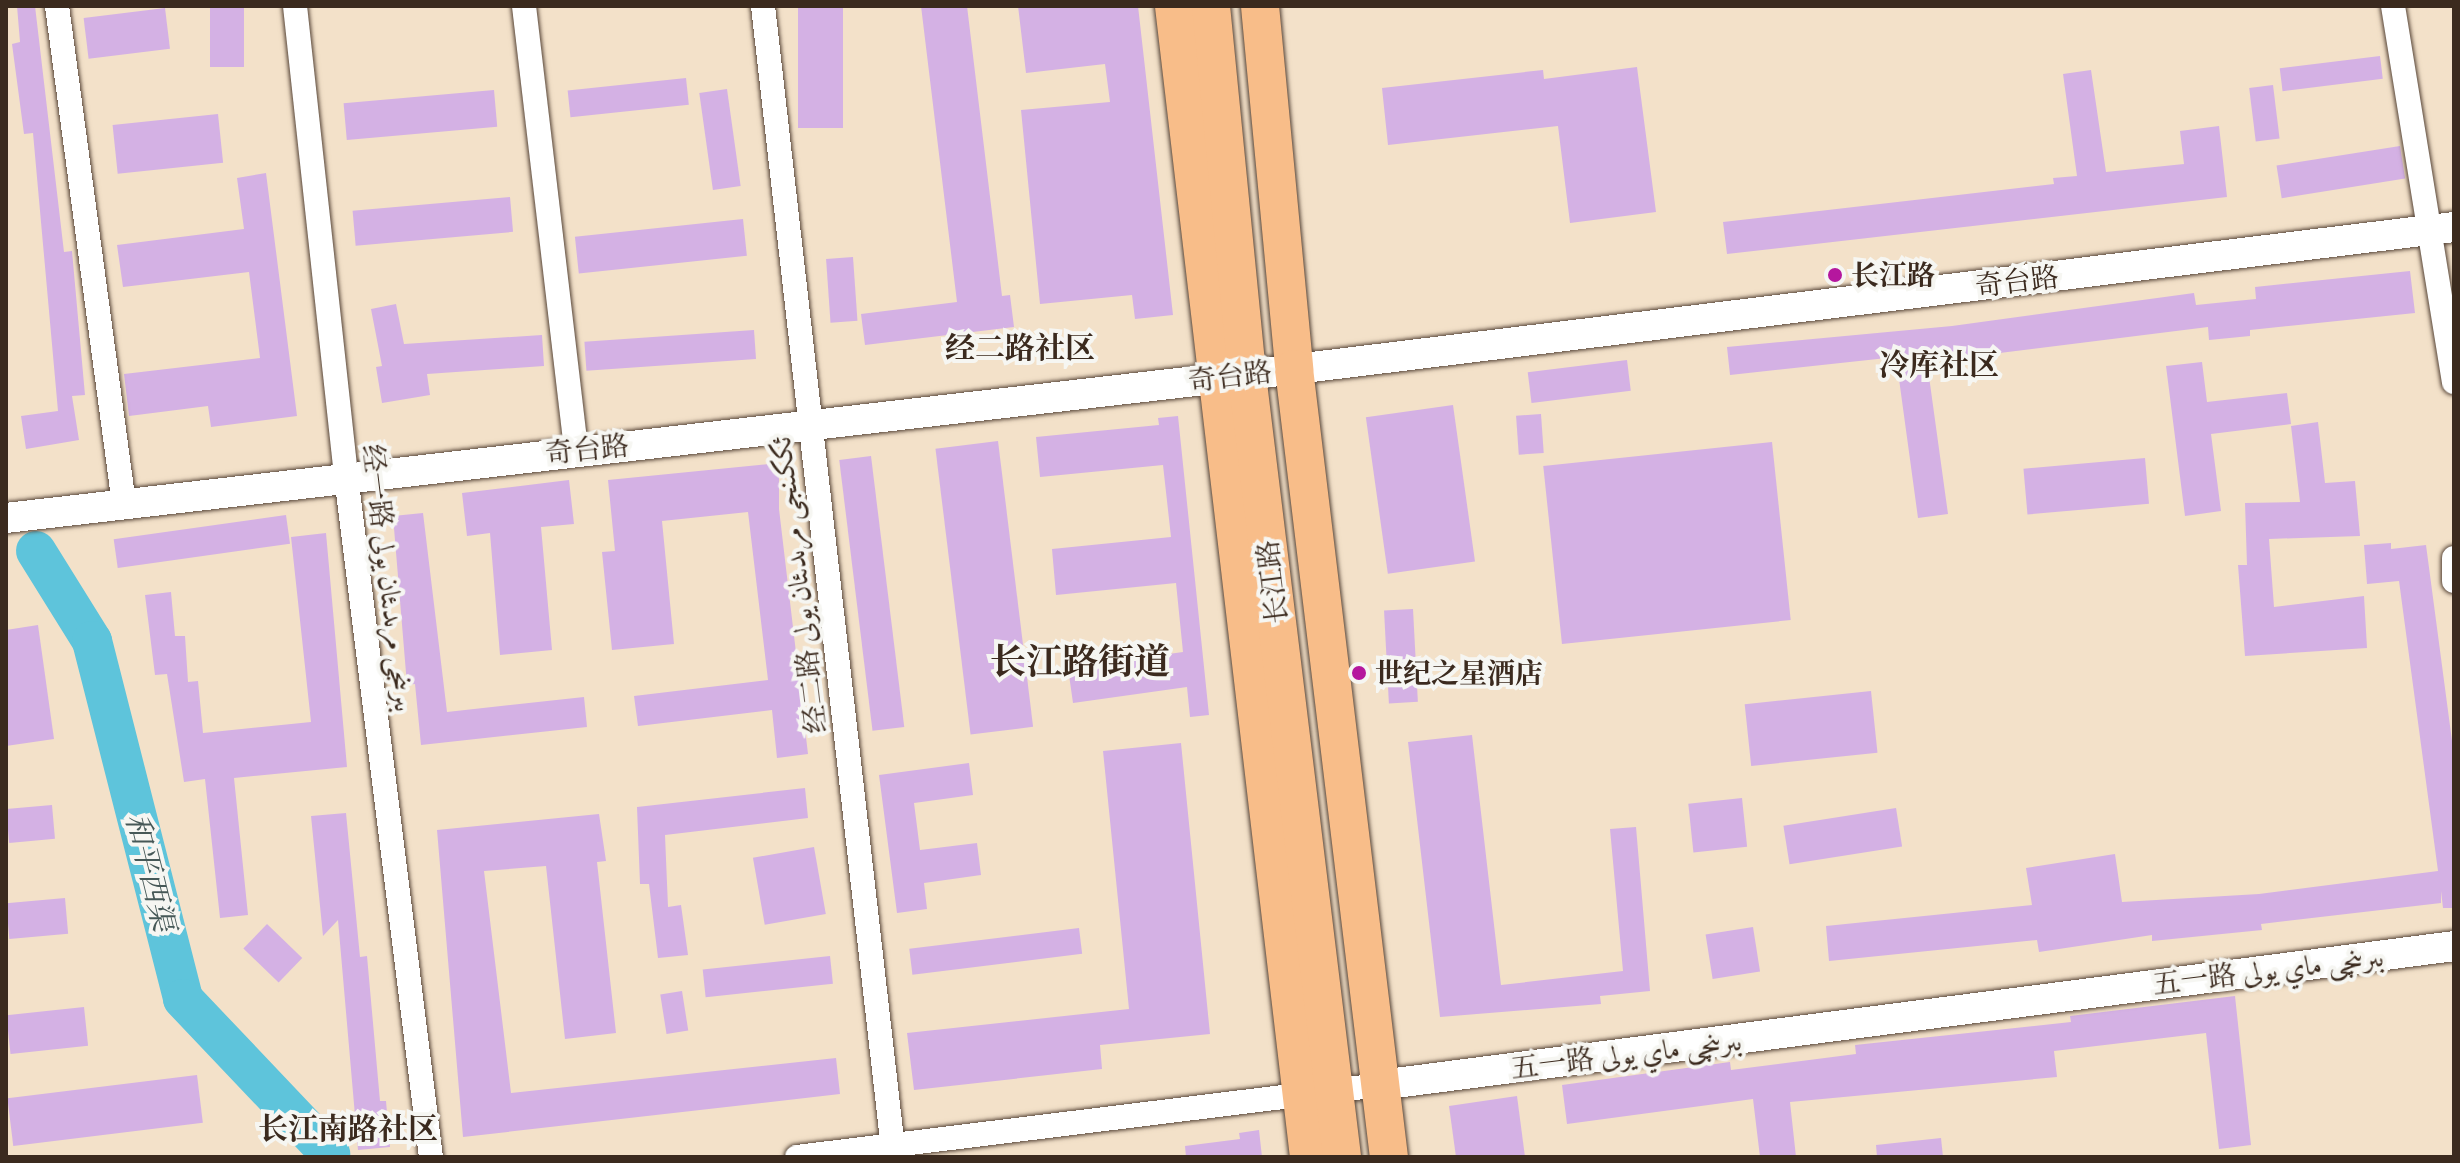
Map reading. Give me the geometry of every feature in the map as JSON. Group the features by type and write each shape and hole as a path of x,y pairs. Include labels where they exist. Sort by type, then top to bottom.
{"main road":[{"path":"1174,6 1232,377"},
{"name":"长江路","path":"1211,6 1232,377 1318,1094 1342,1157"},
{"name":"长江路","path":"1260,6 1294,369 1389,1157"},
{"path":"1309,1157 1318,1094"}],"street":[{"path":"57,6 124,504"},
{"name":"经一路 بىرىنجى مرىدىئان يولى","path":"295,6 346,476 431,1157"},
{"path":"524,6 576,451"},
{"name":"经二路 ئككىنجى مرىدىئان يولى","path":"763,6 894,1152"},
{"path":"2393,6 2442,229 2454,382"},
{"name":"奇台路","path":"6,518 346,476 1232,377 2442,229"},
{"path":"2454,558 2454,581"},
{"name":"五一路 بىرىنچى ماي يولى","path":"797,1157 894,1152 1380,1085 2454,946"}],"building":[{"path":"17,6 35,6 64,252 72,251 85,395 72,396 79,440 26,449 21,416 58,411 33,133 24,134 12,44 20,42"},
{"path":"210,6 244,6 244,67 210,67"},
{"path":"798,6 843,6 843,128 798,128"},
{"path":"921,6 967,6 1002,296 1010,295 1014,327 865,345 861,314 957,302"},
{"path":"1018,6 1138,6 1173,315 1135,319 1132,295 1040,304 1021,110 1110,102 1105,64 1026,73"},
{"path":"165,8 170,49 89,59 84,18"},
{"path":"2380,56 2383,79 2283,91 2280,68"},
{"path":"1637,67 1656,212 1570,223 1558,126 1388,145 1382,88 1543,70 1544,79"},
{"path":"2091,70 2106,172 2184,164 2180,131 2219,126 2227,197 1727,254 1723,222 2054,184 2053,178 2077,176 2063,74"},
{"path":"686,78 689,105 570,117 568,90"},
{"path":"2273,85 2280,139 2256,142 2249,88"},
{"path":"727,89 741,186 713,190 699,93"},
{"path":"494,90 497,127 347,140 344,103"},
{"path":"218,114 223,163 118,174 113,125"},
{"path":"2400,146 2405,179 2282,198 2277,166"},
{"path":"266,173 297,416 211,427 208,406 129,416 124,374 260,358 249,272 123,287 117,245 244,229 237,178"},
{"path":"510,197 513,232 356,246 353,211"},
{"path":"743,219 747,256 579,273 575,237"},
{"path":"853,257 857,321 831,323 826,259"},
{"path":"2410,271 2415,313 2250,330 2250,336 2209,340 2208,327 1927,362 1948,514 1918,518 1896,357 1730,375 1727,347 1952,326 2194,293 2196,305 2256,299 2255,287"},
{"path":"396,304 404,344 542,335 544,366 427,374 430,395 382,403 376,367 382,366 371,309"},
{"path":"754,330 756,359 586,371 584,342"},
{"path":"1627,360 1631,391 1532,403 1528,372"},
{"path":"2202,362 2207,402 2287,393 2291,424 2211,434 2221,511 2185,516 2166,366"},
{"path":"1453,405 1475,561 1388,574 1366,417"},
{"path":"1541,414 1544,453 1519,455 1516,416"},
{"path":"1178,416 1209,715 1190,717 1187,687 1073,703 1068,668 1183,652 1176,583 1056,595 1052,549 1171,537 1163,465 1040,477 1036,437 1159,425 1158,418"},
{"path":"2318,422 2325,483 2355,481 2360,536 2269,539 2274,607 2364,596 2367,648 2245,656 2238,565 2247,565 2245,503 2300,502 2291,426"},
{"path":"998,441 1033,727 971,735 935,449"},
{"path":"1772,442 1791,620 1562,644 1543,466"},
{"path":"871,456 904,727 873,731 839,460"},
{"path":"2145,458 2149,504 2027,514 2023,469"},
{"path":"779,463 779,509 808,754 777,758 772,710 638,726 634,696 768,680 748,512 662,521 674,644 612,650 602,552 615,551 608,480"},
{"path":"569,480 574,524 541,527 552,650 500,655 490,533 467,536 462,493"},
{"path":"423,513 447,712 584,697 587,727 421,745 415,684 407,685 393,516"},
{"path":"286,515 290,544 118,568 114,539"},
{"path":"326,533 347,767 234,778 248,915 220,918 205,779 184,782 167,674 155,675 145,595 171,592 175,636 185,636 188,682 198,681 203,733 311,722 291,537"},
{"path":"2391,543 2391,549 2426,545 2454,756 2454,908 2443,908 2441,891 2441,903 2261,924 2262,930 2152,941 2152,935 2039,952 2037,940 1829,961 1826,926 2032,905 2026,868 2115,854 2122,902 2259,894 2438,871 2399,581 2367,584 2364,545"},
{"path":"1413,609 1418,702 1389,703 1384,611"},
{"path":"38,625 54,739 6,746 6,630"},
{"path":"1871,691 1877,753 1751,766 1745,704"},
{"path":"1472,735 1501,985 1623,971 1610,829 1636,827 1650,991 1600,996 1601,1004 1440,1017 1408,742"},
{"path":"1181,743 1210,1034 1100,1045 1102,1069 914,1090 907,1033 1129,1009 1103,751"},
{"path":"969,763 973,795 914,803 920,850 977,843 981,875 924,883 927,909 897,913 879,775"},
{"path":"805,788 808,818 665,835 668,907 681,905 688,955 658,958 649,884 640,884 637,807"},
{"path":"1742,798 1747,847 1693,852 1688,804"},
{"path":"52,805 55,839 9,843 6,809"},
{"path":"1896,808 1902,847 1790,864 1783,826"},
{"path":"346,813 360,957 367,956 380,1101 386,1101 390,1147 358,1150 338,920 323,936 311,816"},
{"path":"599,814 606,861 597,862 616,1033 565,1039 546,866 484,871 511,1093 836,1058 840,1094 463,1137 437,830"},
{"path":"814,847 826,914 765,925 753,858"},
{"path":"65,898 68,934 9,939 6,903"},
{"path":"267,924 302,958 279,982 243,948"},
{"path":"1753,927 1760,971 1713,979 1706,935"},
{"path":"1079,928 1082,954 912,975 909,949"},
{"path":"830,956 833,984 706,997 703,969"},
{"path":"682,991 688,1031 667,1034 660,994"},
{"path":"2235,996 2251,1145 2219,1149 2206,1033 2054,1051 2057,1077 1790,1102 1796,1157 1760,1157 1753,1099 1567,1124 1562,1085 1730,1062 1731,1070 1856,1054 1855,1045 2071,1022 2070,1016"},
{"path":"84,1007 88,1046 11,1054 6,1015"},
{"path":"197,1075 203,1123 13,1146 7,1098"},
{"path":"1517,1096 1525,1157 1456,1157 1449,1106"},
{"path":"1259,1130 1262,1157 1186,1157 1185,1146 1240,1139 1239,1133"},
{"path":"1941,1138 1943,1157 1877,1157 1876,1145"}],"waterway":[{"name":"和平西渠","path":"36,551 92,641 183,999 330,1154"}],"place":[{"name":"长江路","path":"1835,275"},
{"name":"世纪之星酒店","path":"1359,673"}],"district":[{"name":"经二路社区","path":"1020,347"},
{"name":"冷库社区","path":"1939,364"},
{"name":"长江路街道","path":"1080,661"},
{"name":"长江南路社区","path":"348,1128"}]}
